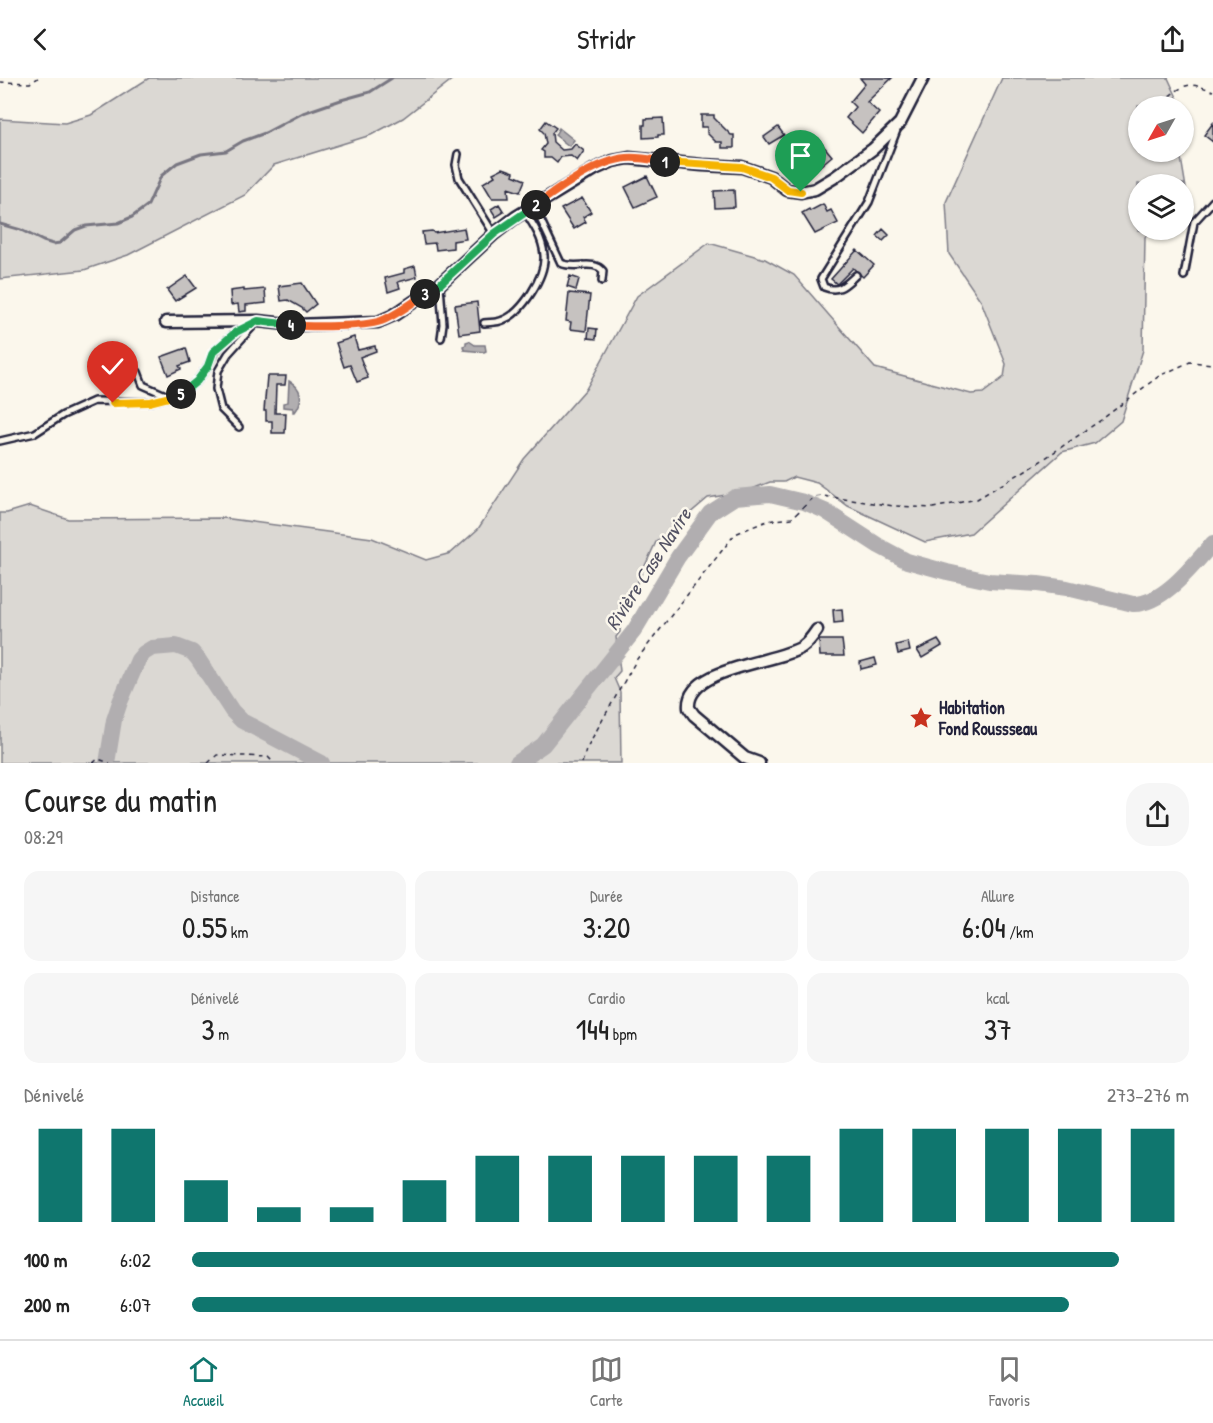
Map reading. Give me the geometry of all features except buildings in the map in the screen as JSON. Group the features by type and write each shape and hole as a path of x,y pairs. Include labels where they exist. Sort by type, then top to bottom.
{"street":[{"path":"166,322 258,321 296,325 378,322 394,315 440,284 494,234 529,209 595,169 613,161 629,158 742,167 771,177 788,190 801,192 815,189 873,149 900,123 923,78"},
{"path":"759,763 745,758 698,719 689,708 690,695 697,687 721,674 800,648 817,630"}],"lane":[{"path":"856,275 840,289 831,290 824,287 821,279 869,202 900,123"},
{"path":"458,154 456,165 459,178 494,234"},
{"path":"1184,276 1194,222 1213,201"},
{"path":"529,209 561,263 568,266 594,265 600,267 603,271 602,281"},
{"path":"484,323 502,321 512,315 533,291 540,274 545,258 544,252 529,209"},
{"path":"440,284 443,324 441,338"},
{"path":"0,441 35,433 63,415 94,401 150,402 180,394 197,381 208,366 213,352 236,332 258,321"},
{"path":"239,427 221,409 216,389 218,371 228,354 258,321"},
{"path":"138,372 143,385 170,397"}],"path":[{"path":"0,82 30,83 38,78"},
{"path":"1170,96 1183,87 1193,84 1213,91"},
{"path":"582,763 586,749 637,659 735,534 767,521 792,518 814,497 823,496 894,506 933,508 977,499 1041,462 1159,376 1190,362 1213,364"},
{"path":"208,763 217,755 268,757 274,763"},
{"path":"93,763 98,759 110,763"}],"shaded area":[{"path":"149,78 454,78 403,118 371,135 274,165 245,195 128,255 84,270 0,279 0,119 65,123 91,115"},
{"path":"1002,78 1168,78 1176,96 1128,96 1128,162 1182,162 1184,174 1128,174 1128,240 1145,240 1143,350 1121,421 1095,443 1062,452 971,533 925,542 848,506 817,483 794,477 784,482 770,482 744,492 708,498 656,542 620,620 620,632 616,637 620,671 614,678 620,692 621,763 0,763 0,513 30,506 68,519 223,518 372,538 426,560 451,553 478,529 524,459 586,389 637,296 709,243 765,259 794,275 875,368 971,394 983,393 1004,377 1006,364 981,301 949,254 946,202"},
{"path":"559,128 574,140 569,146 555,135"},
{"path":"469,341 475,345 485,345 486,351 464,350 463,346"},
{"path":"289,381 297,387 300,395 300,403 295,412 293,408 283,407 283,403 288,402"}],"waterway":[{"path":"0,224 21,230 53,244 60,243 75,230 86,226 118,223 132,217 148,205 161,176 177,163 201,154 226,151 303,113 370,92 392,78"},
{"name":"Rivière Case Navire","path":"517,763 543,745 634,631 678,557 710,513 735,497 770,494 804,502 825,511 907,561 947,572 989,581 1067,588 1133,604 1144,603 1166,591 1213,543"},
{"name":"Rivière Case Navire","path":"107,763 114,720 138,660 152,648 176,646 192,652 232,711 242,721 322,763"}],"place":[{"name":"Habitation Fond Roussseau","path":"921,718"}],"route":[{"path":"113,403 150,402 180,394 197,381 208,366 213,352 236,332 258,321 296,325 362,324 378,322 394,315 440,284 516,217 595,169 613,161 629,158 742,167 771,177 788,190 801,192"}]}
